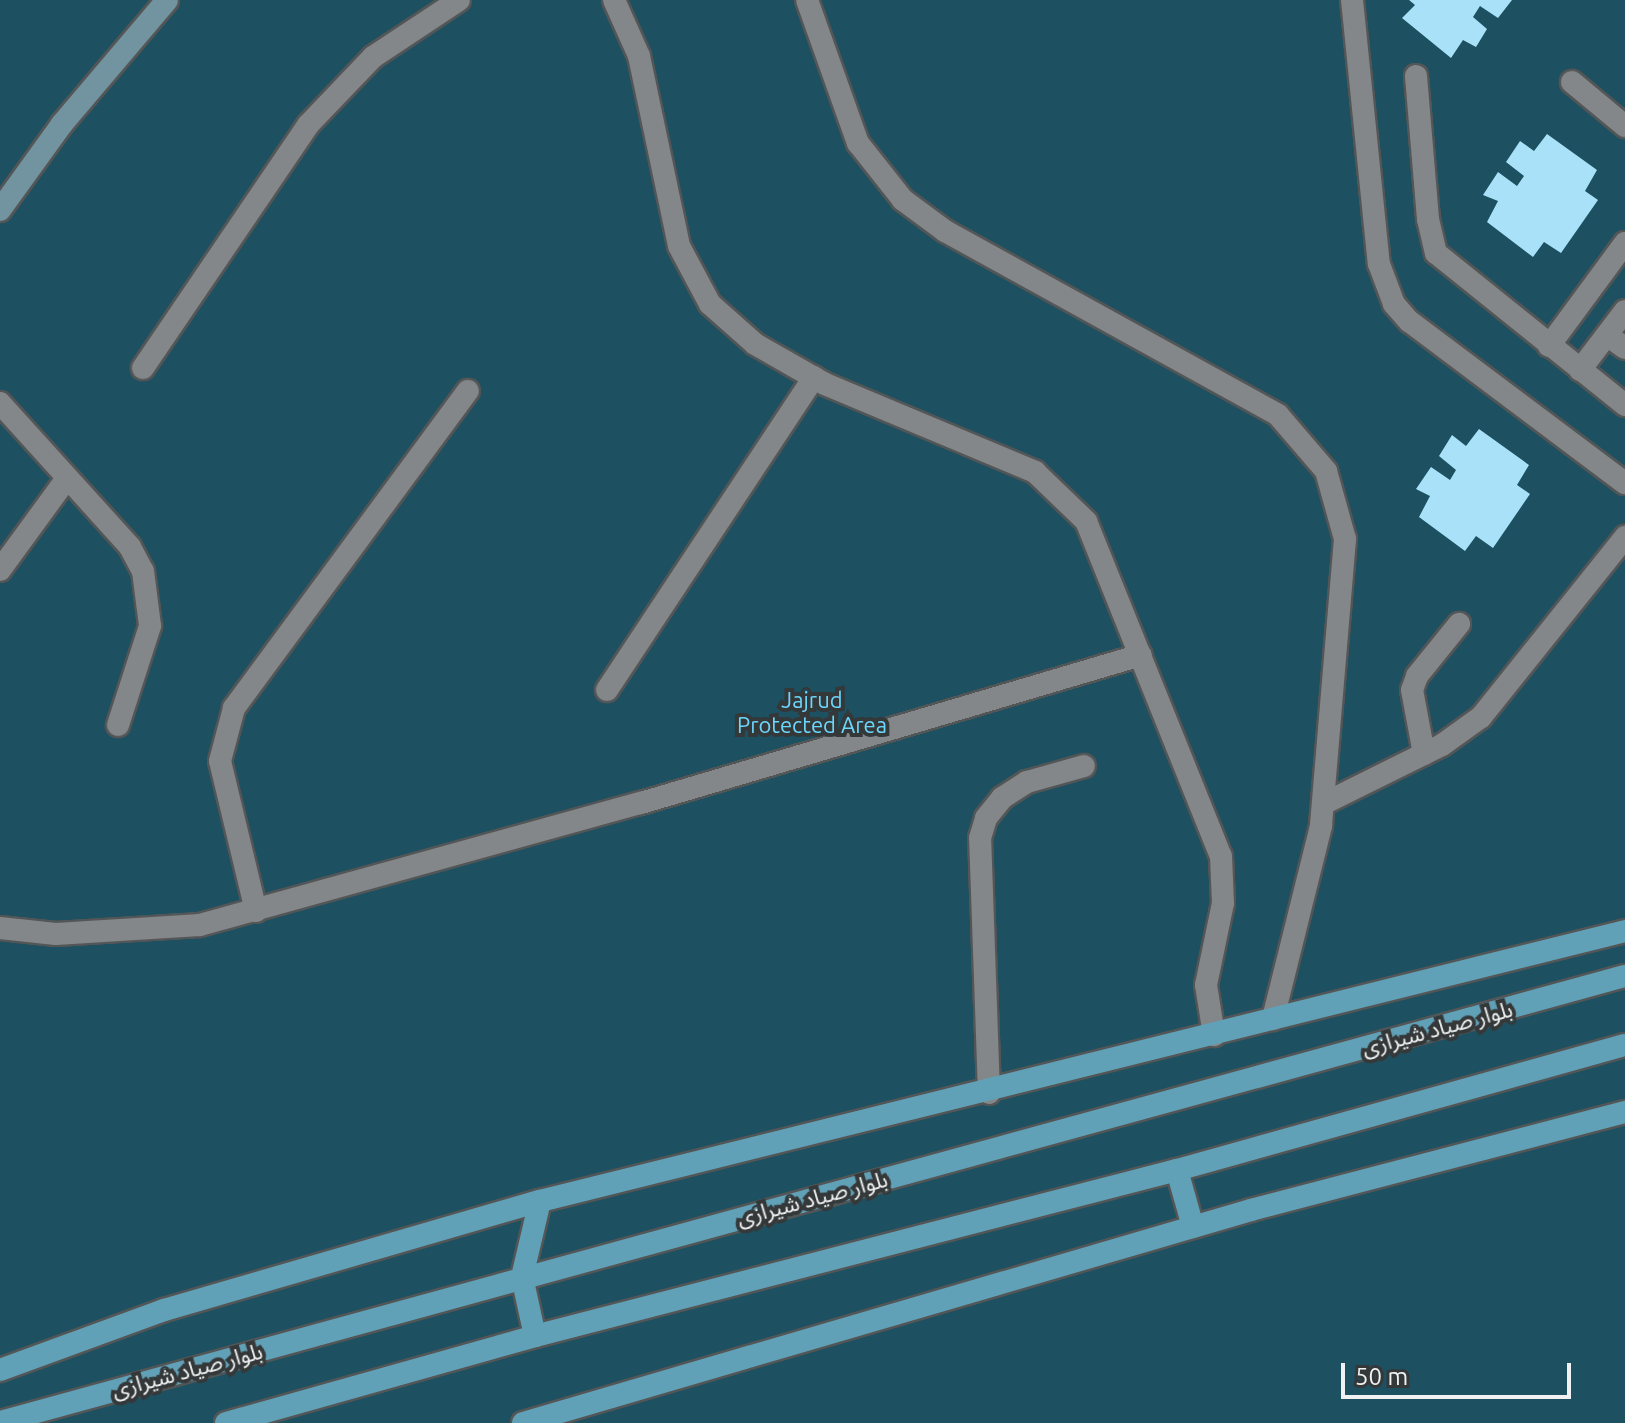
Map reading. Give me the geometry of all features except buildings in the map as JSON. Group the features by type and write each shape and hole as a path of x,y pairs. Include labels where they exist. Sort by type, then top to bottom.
{"main road":[{"path":"0,210 62,124 167,0"},
{"path":"0,1370 164,1310 540,1201 989,1093 1625,931"},
{"name":"بلوار صیاد شیرازی","path":"0,1422 1625,976"},
{"path":"226,1423 535,1336 1177,1170 1625,1045"},
{"path":"523,1423 1193,1227 1625,1112"},
{"path":"1177,1170 1193,1227"},
{"path":"535,1336 522,1277 540,1201"}],"street":[{"path":"143,368 317,115 373,57 459,0"},
{"path":"614,0 639,56 679,246 697,287 737,330 814,377 1009,459 1054,485 1100,545 1221,856 1223,903 1206,985 1214,1035"},
{"path":"807,0 858,143 903,200 945,231 1278,415 1313,450 1335,492 1345,539 1318,852 1273,1019"},
{"path":"1352,0 1379,264 1394,304 1409,321 1625,483"},
{"path":"1416,76 1428,219 1436,253 1625,405"},
{"path":"1572,82 1625,126"},
{"path":"1549,346 1625,243"},
{"path":"1580,370 1616,341 1625,311"},
{"path":"607,690 814,377"},
{"path":"256,911 220,761 234,708 468,391"},
{"path":"0,403 130,547 150,601 144,653 118,725"},
{"path":"0,570 67,478"},
{"path":"1323,804 1424,754 1481,717 1625,537"},
{"path":"1424,754 1412,690 1417,676 1459,624"},
{"path":"0,928 151,932 256,911 1141,655"},
{"path":"989,1093 980,838 986,818 1002,798 1027,782 1084,766"}],"green space":[{"name":"Jajrud Protected Area","path":"0,0 1625,0 1625,1423 0,1423"}]}
